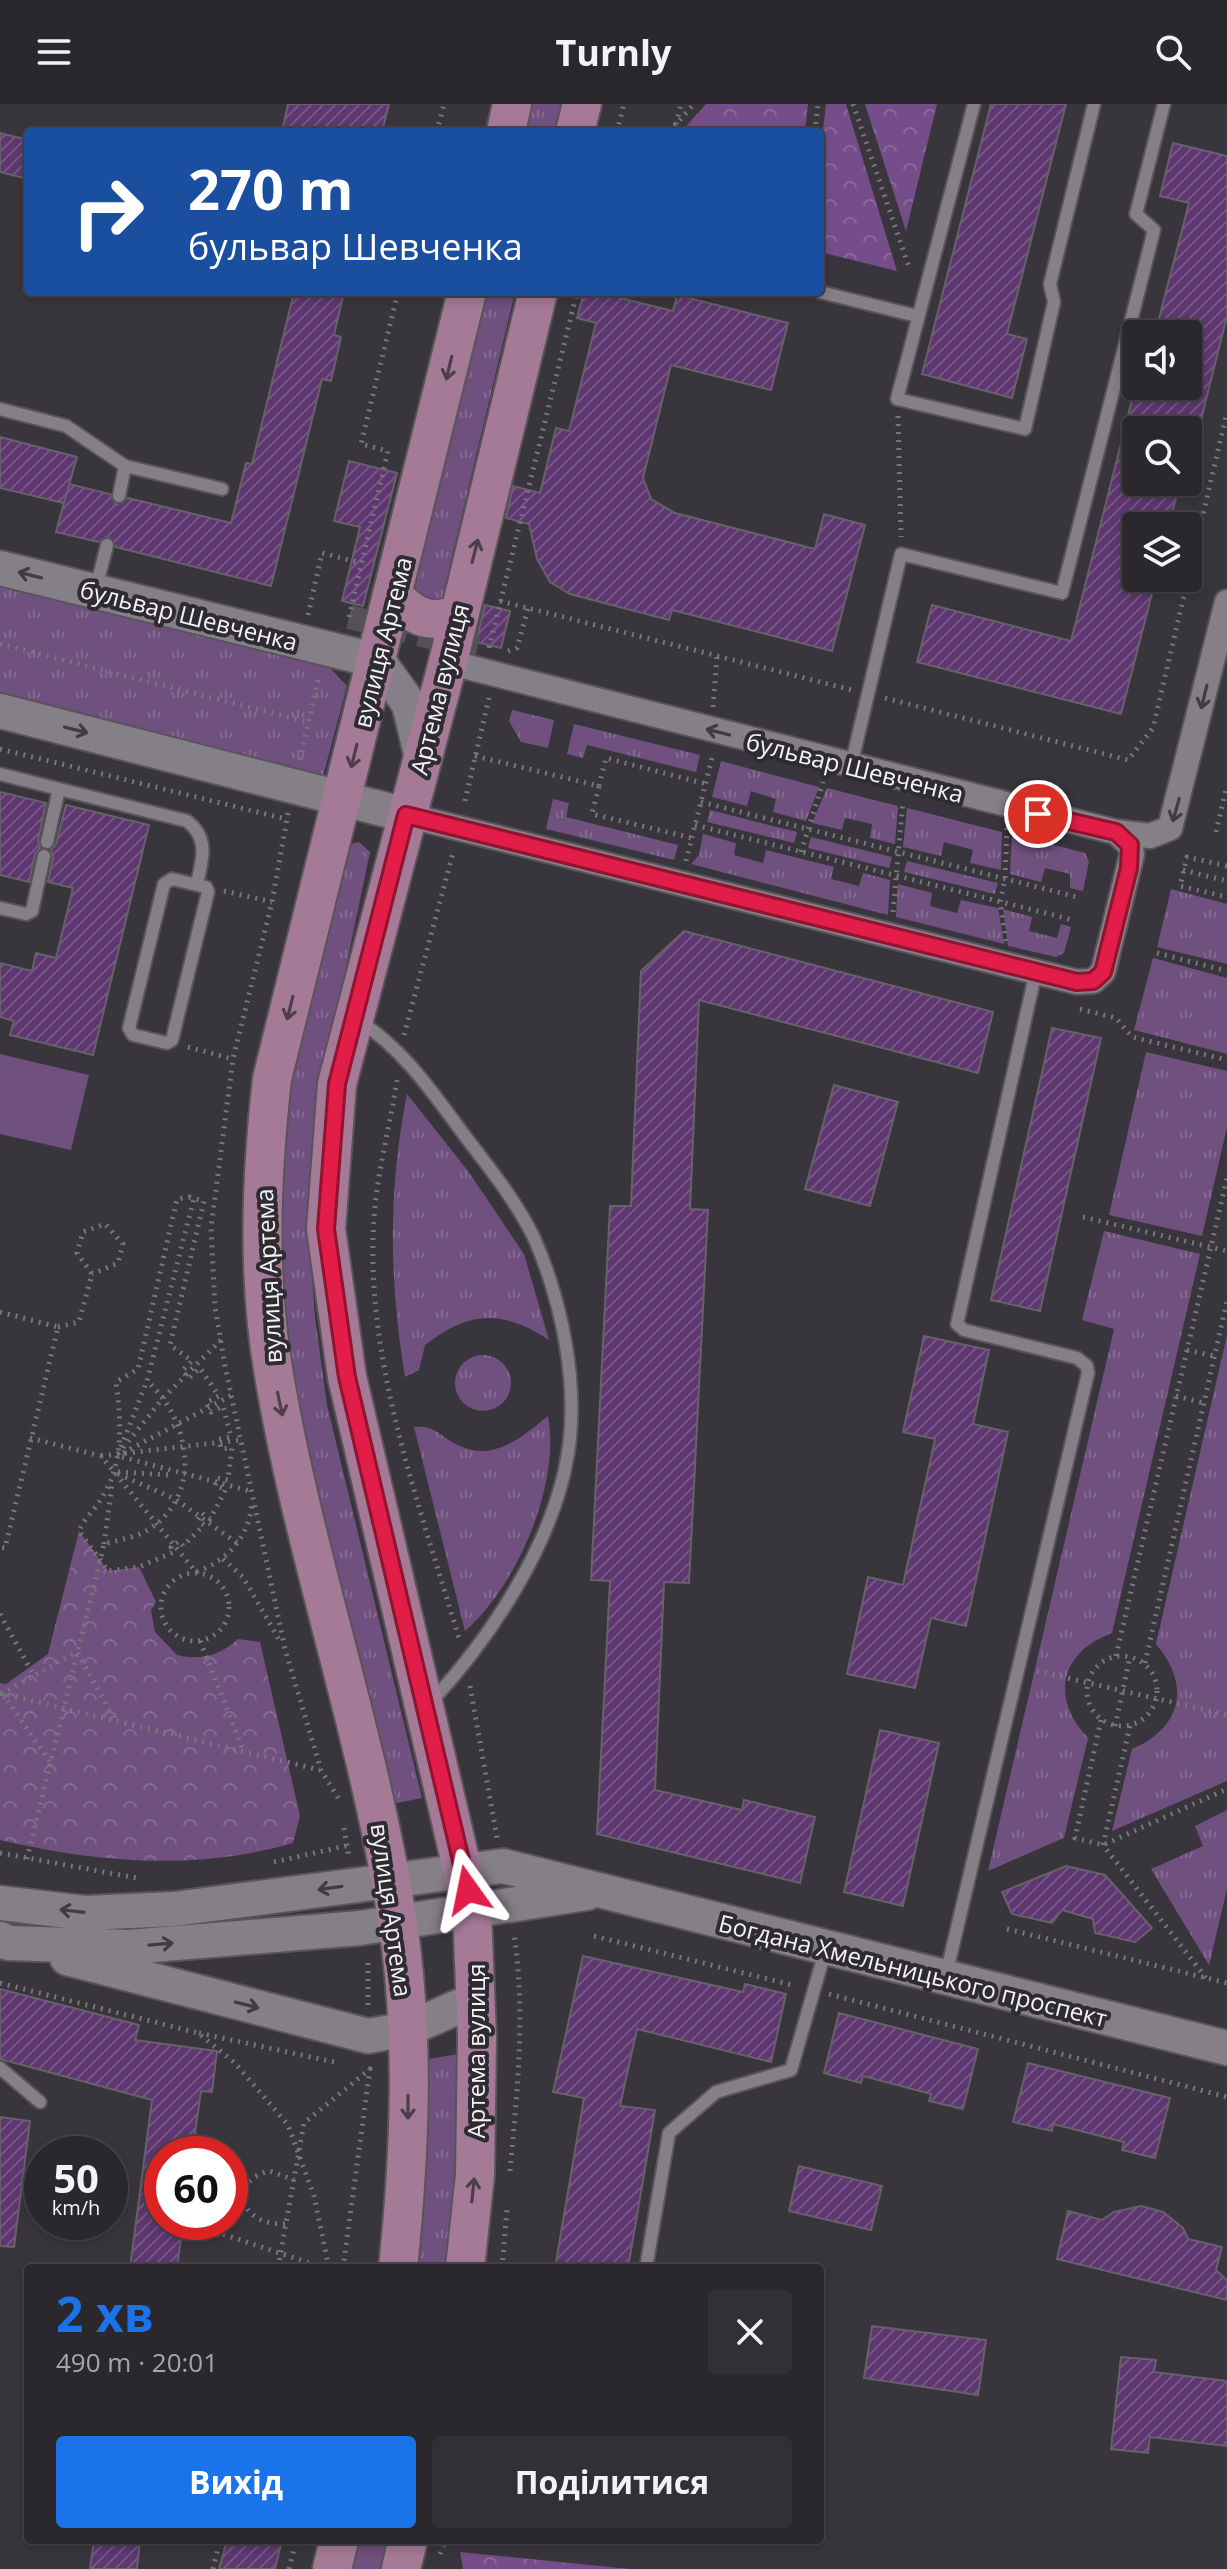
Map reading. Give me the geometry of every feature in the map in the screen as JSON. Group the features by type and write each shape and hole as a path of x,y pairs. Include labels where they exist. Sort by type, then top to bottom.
{"main road":[{"path":"507,128 512,104"},
{"path":"576,128 582,104"},
{"name":"вулиця Артема","path":"408,2029 398,1923 378,1810 309,1547 273,1373 261,1236 263,1161 272,1079 466,296"},
{"name":"Артема вулиця","path":"465,2264 475,2175 476,1999 472,1911 427,1707 347,1377 326,1229 337,1084 448,662 537,296"},
{"name":"бульвар Шевченка","path":"0,568 378,661"},
{"path":"394,596 419,618 441,620 458,615"},
{"path":"378,661 409,704 422,758"},
{"path":"0,711 406,815"},
{"name":"Богдана Хмельницького проспект","path":"0,1903 85,1913 174,1909 503,1866 1227,2048"},
{"name":"Богдана Хмельницького проспект","path":"4,1941 129,1947 398,1923 600,1891"},
{"path":"4,1941 368,2036 408,2029 476,1999"},
{"path":"398,2264 408,2176 408,2029"},
{"path":"332,2569 338,2544"},
{"path":"401,2569 407,2544"}],"street":[{"name":"бульвар Шевченка","path":"448,662 1116,832 1150,836 1170,828 1227,602"},
{"path":"406,815 1086,983 1103,972 1132,854 1130,845 1116,832"}],"lane":[{"path":"974,104 897,399 1025,429 1054,302 1050,284 1094,104"},
{"path":"851,766 901,554 1062,593 1154,230 1136,214 1164,104"},
{"path":"824,293 917,316"},
{"path":"0,409 66,426 125,466 222,489"},
{"path":"119,496 125,466"},
{"path":"95,591 107,545"},
{"path":"0,774 187,821 197,829 203,841 202,886 170,1043 133,1035 129,1028 164,884 172,879 202,886"},
{"path":"47,842 59,789"},
{"path":"0,908 26,914 32,911 44,856"},
{"path":"945,1978 1087,1366 1077,1358 964,1330 956,1319 1036,971"},
{"path":"353,1017 402,1053 505,1188 534,1238 560,1305 569,1378 568,1453 551,1513 524,1572 466,1664 427,1707"},
{"path":"647,2264 669,2133 716,2092 791,2070 826,1948"},
{"path":"0,2068 40,2102"}],"path":[{"path":"438,128 444,104"},
{"path":"618,128 624,104"},
{"path":"674,128 681,104"},
{"path":"676,124 694,104"},
{"path":"815,128 818,104"},
{"path":"853,104 921,302"},
{"path":"349,617 388,451 361,444 397,296"},
{"path":"488,651 576,296"},
{"path":"897,399 901,554"},
{"path":"500,601 1128,760 1153,728 1227,412"},
{"path":"500,653 517,648 528,608"},
{"path":"0,644 308,722"},
{"path":"713,707 717,656"},
{"path":"465,801 489,698"},
{"path":"0,749 286,819"},
{"path":"685,865 713,753"},
{"path":"475,756 599,786"},
{"path":"692,838 592,814 606,758 706,784"},
{"path":"801,852 823,781"},
{"path":"1216,832 1227,785"},
{"path":"892,916 903,801"},
{"path":"701,802 1077,897"},
{"path":"695,825 1073,920"},
{"path":"1007,827 1005,879 1000,902 1007,945"},
{"path":"452,852 402,1053 374,1219 377,1314 402,1446 466,1664 503,1866"},
{"path":"1227,866 1187,857 1180,886 1227,897"},
{"path":"1183,870 1227,881"},
{"path":"202,886 272,902"},
{"path":"1157,953 1227,971"},
{"path":"1132,1037 1227,1060"},
{"path":"170,1043 233,1059"},
{"path":"1116,1656 1227,1178"},
{"path":"117,1455 147,1381 194,1198"},
{"path":"194,1198 204,1201 170,1345 192,1361 182,1371 186,1375 189,1378 200,1368 219,1396 206,1403 211,1412 223,1406 227,1415 231,1437 219,1439 221,1449 232,1448 230,1471 228,1480 217,1478 215,1486 226,1489 222,1500 210,1519 202,1513 198,1520 204,1525 183,1546 179,1541 171,1547 174,1552 128,1570 108,1571 79,1531 106,1492 113,1472 121,1418 116,1382 138,1369 177,1199 194,1198"},
{"path":"1083,1217 1227,1251"},
{"path":"105,1224 123,1244 118,1263 92,1274 77,1253 83,1232 105,1224"},
{"path":"0,1312 58,1327 79,1322 92,1274"},
{"path":"1145,1663 1227,1301"},
{"path":"0,1547 5,1548 58,1327"},
{"path":"117,1455 164,1397 221,1339"},
{"path":"1187,1350 1214,1356"},
{"path":"104,1544 133,1537 157,1522 175,1499 183,1475 185,1448 180,1424 164,1397 147,1381"},
{"path":"117,1455 232,1395"},
{"path":"1176,1396 1204,1403"},
{"path":"30,1438 101,1456 241,1440"},
{"path":"117,1455 250,1491"},
{"path":"101,1456 196,1572 221,1584 229,1599 229,1614 222,1628 200,1641 175,1635 161,1611 162,1597 169,1585 186,1574 196,1572 223,1559 237,1543 250,1517 250,1482"},
{"path":"113,1472 183,1475"},
{"path":"113,1472 175,1499 237,1543"},
{"path":"27,1859 104,1544 113,1472"},
{"path":"223,1559 235,1568 252,1591 285,1649"},
{"path":"0,1614 34,1676"},
{"path":"200,1641 244,1753"},
{"path":"1,1693 77,1652"},
{"path":"77,1652 116,1721"},
{"path":"1116,1656 1145,1663 1158,1685 1158,1699 1152,1711 1130,1726 1114,1726 1101,1720 1087,1698 1087,1683 1093,1670 1116,1656"},
{"path":"1114,1726 1130,1657"},
{"path":"1019,1667 1227,1715"},
{"path":"1,1693 321,1770"},
{"path":"1,1693 50,1762"},
{"path":"1101,1720 1075,1838 1103,1845 1206,1978"},
{"path":"1103,1845 1130,1726"},
{"path":"1103,1845 1227,1789"},
{"path":"270,1863 355,1844"},
{"path":"0,1853 145,1879"},
{"path":"509,1905 521,1978 521,2055 510,2177"},
{"path":"1007,1929 1227,1983"},
{"path":"594,1936 1227,2097"},
{"path":"0,1983 198,2033 339,2063"},
{"path":"198,2033 235,2063 272,2102 288,2125 314,2196 326,2264"},
{"path":"354,2066 370,2069"},
{"path":"279,2264 304,2123 370,2069"},
{"path":"344,2264 370,2069"},
{"path":"285,2224 267,2225 251,2216 244,2200 244,2189 270,2171 294,2180"},
{"path":"502,2264 507,2207"},
{"path":"240,2240 314,2264"},
{"path":"213,2569 219,2544"},
{"path":"289,2569 295,2544"}],"green space":[{"path":"529,104 561,104 555,128 524,128"},
{"path":"706,104 808,104 805,128 685,128"},
{"path":"826,104 846,104 897,271 824,253 823,128"},
{"path":"865,104 937,104 906,231"},
{"path":"483,296 514,296 441,603 411,596"},
{"path":"0,582 330,668 347,686 322,780 0,706"},
{"path":"512,710 554,720 548,748 521,742 509,721"},
{"path":"574,724 700,755 696,772 587,745 583,758 567,754"},
{"path":"721,761 819,787 806,821 773,812 776,799 751,791 747,806 712,797"},
{"path":"827,788 898,806 895,844 870,838 872,824 845,818 842,830 812,823"},
{"path":"553,799 569,803 566,817 678,845 674,860 546,829"},
{"path":"907,808 1002,832 1001,870 970,863 973,850 944,842 941,856 903,847"},
{"path":"710,810 797,832 794,843 707,822"},
{"path":"703,834 736,843 734,855 763,863 766,850 834,867 831,879 859,886 863,873 890,880 888,915 691,864 699,855"},
{"path":"1012,834 1085,853 1089,862 1083,891 1070,888 1070,874 1045,868 1041,882 1010,874"},
{"path":"811,837 892,857 889,868 808,848"},
{"path":"359,842 370,852 335,1020 308,1223 315,1317 327,1405 422,1798 392,1804 300,1431 285,1349 277,1266 279,1177 301,1034 346,845"},
{"path":"907,861 998,883 995,894 904,872"},
{"path":"898,884 932,893 930,906 957,913 961,900 998,908 1004,944 896,917"},
{"path":"1171,889 1227,904 1227,964 1157,947"},
{"path":"1003,909 1032,917 1029,931 1057,938 1061,924 1071,927 1064,953 1056,957 1008,946"},
{"path":"1153,958 1227,978 1227,1054 1134,1030"},
{"path":"1146,1052 1227,1071 1227,1127 1202,1236 1109,1215"},
{"path":"0,1054 89,1075 71,1150 0,1134"},
{"path":"407,1094 468,1171 524,1254 549,1340 516,1323 486,1318 471,1320 425,1345 419,1370 405,1377 396,1306 393,1236 396,1165"},
{"path":"1104,1231 1200,1254 1112,1633 1094,1641 1081,1652 1066,1678 1068,1707 1088,1738 1064,1838 988,1871 1114,1329 1082,1320"},
{"path":"1227,1335 1227,1781 1112,1831 1132,1749 1162,1730 1176,1704 1174,1675 1156,1644"},
{"path":"483,1355 503,1363 511,1383 503,1403 483,1411 463,1403 455,1383 463,1363"},
{"path":"548,1416 548,1472 531,1532 502,1588 465,1631 414,1427 428,1428 458,1445 483,1451 506,1445"},
{"path":"79,1531 108,1571 139,1567 156,1602 151,1610 155,1632 177,1655 210,1655 238,1639 260,1642 300,1816 293,1843 220,1858 147,1861 73,1854 0,1840 0,1683 6,1684 48,1654"},
{"path":"1227,1810 1227,1889 1209,1965 1151,1869 1203,1846 1195,1826"},
{"path":"464,2053 448,2264 418,2264 429,2059"},
{"path":"357,2544 386,2544 380,2569 351,2569"},
{"path":"460,2552 630,2569 463,2569"}],"building":[{"path":"288,104 389,104 383,128 283,128"},
{"path":"991,104 1066,104 1007,334 1027,339 1012,398 922,374"},
{"path":"0,133 24,139 24,178 0,172"},
{"path":"1173,143 1227,156 1227,316 1202,416 1128,416 1132,400 1202,400 1202,320 1159,320 1189,203 1160,196"},
{"path":"293,296 343,296 334,335 341,337 331,381 322,379 271,586 116,547 108,536 98,542 56,532 69,484 110,494 116,505 128,498 231,523 246,463 252,464"},
{"path":"583,296 620,296 673,311 677,296 681,296 788,323 771,390 671,365 643,478 651,499 675,513 815,549 824,514 865,525 832,651 672,610 669,620 570,594 550,582 537,559 529,524 506,518 513,486 540,493 556,428 569,431 596,323 577,318"},
{"path":"0,437 77,457 64,503 0,488"},
{"path":"1122,439 1122,496 1176,496 1172,512 1122,512 1122,592 1152,592 1121,714 917,662 932,605 1071,641"},
{"path":"349,461 397,473 363,606 342,601 360,527 334,521"},
{"path":"485,605 510,611 501,648 476,642"},
{"path":"0,792 46,803 38,840 40,848 35,854 29,882 0,875"},
{"path":"66,805 149,825 93,1055 10,1035 14,1021 0,1017 0,963 32,971 36,953 56,958 73,888 48,882 53,858 51,850 56,844"},
{"path":"684,931 993,1012 978,1073 699,1000 690,1209 708,1210 689,1583 664,1582 655,1790 742,1810 744,1800 815,1817 800,1883 597,1834 610,1581 591,1580 610,1206 631,1206 641,971"},
{"path":"1052,1028 1101,1038 1040,1311 991,1300"},
{"path":"834,1085 898,1102 870,1206 805,1189"},
{"path":"924,1336 989,1350 973,1424 1008,1432 966,1626 931,1618 915,1688 847,1674 868,1577 903,1585 935,1439 903,1432"},
{"path":"880,1730 939,1743 903,1906 844,1892"},
{"path":"1066,1866 1105,1875 1152,1928 1135,1942 1095,1933 1093,1919 1062,1910 1052,1923 1012,1914 1002,1892"},
{"path":"583,1956 743,1992 745,1984 786,1994 771,2062 637,2029 620,2106 655,2110 629,2264 556,2264 584,2098 553,2092"},
{"path":"0,1989 139,2025 135,2040 217,2051 212,2092 201,2091 195,2136 147,2136 152,2100 0,2059"},
{"path":"839,2013 978,2049 963,2109 929,2101 931,2094 863,2076 861,2083 824,2073"},
{"path":"1028,2063 1170,2098 1155,2158 1122,2150 1124,2142 1053,2124 1052,2131 1013,2122"},
{"path":"0,2117 30,2121 28,2136 24,2136 24,2168 14,2247 0,2246"},
{"path":"144,2161 144,2240 181,2240 178,2264 131,2264"},
{"path":"799,2166 882,2186 871,2230 789,2211"},
{"path":"1141,2206 1163,2212 1183,2228 1188,2239 1222,2247 1216,2270 1227,2280 1227,2300 1057,2259 1068,2211 1102,2220 1114,2212"},
{"path":"872,2326 986,2340 978,2395 864,2378"},
{"path":"1121,2357 1156,2360 1154,2372 1227,2381 1227,2446 1150,2437 1148,2453 1111,2449"},
{"path":"93,2544 140,2544 137,2569 90,2569"},
{"path":"226,2544 281,2544 275,2569 219,2569"}],"tunnel":[{"path":"349,617 488,651"}],"route":[{"path":"468,1890 347,1377 326,1229 337,1084 406,815 1077,982 1093,981 1103,972 1132,854 1130,845 1116,832 1038,814"}]}
